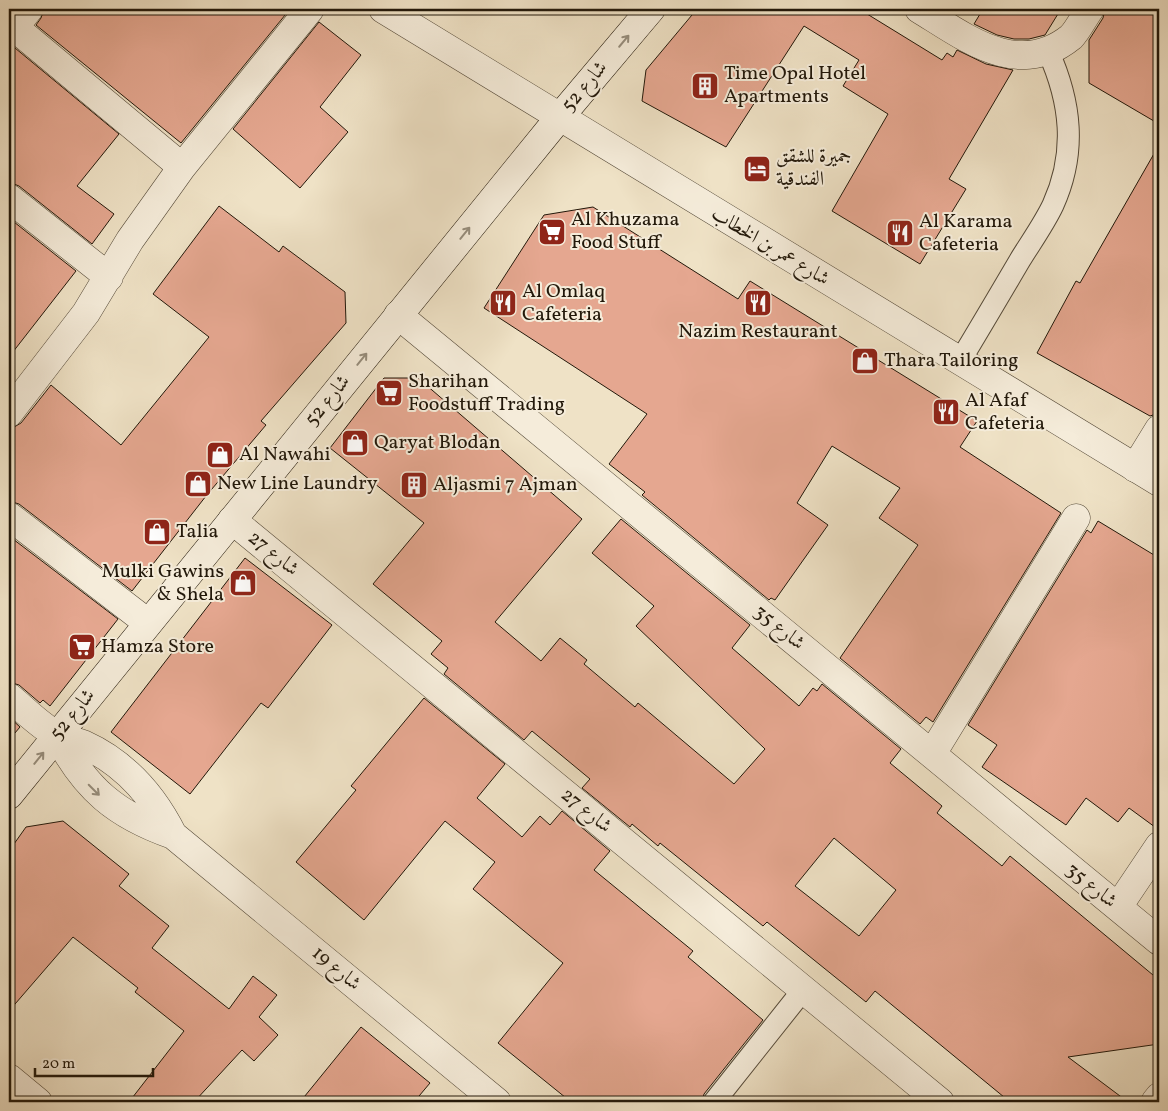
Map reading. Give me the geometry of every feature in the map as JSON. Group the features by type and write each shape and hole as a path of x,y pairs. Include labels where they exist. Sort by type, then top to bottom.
{"street":[{"path":"9,413 60,349 109,277 135,233 182,167 310,9"},
{"name":"شارع عمر بن الخطاب","path":"383,9 558,118 1159,482"},
{"name":"شارع 52","path":"9,795 558,118 651,9"},
{"path":"919,9 993,51 1020,57 1048,51 1072,36 1090,9"},
{"path":"17,23 182,167"},
{"path":"9,198 109,277"},
{"name":"شارع 35","path":"398,315 1159,942"},
{"path":"1135,468 1159,429"},
{"path":"9,516 148,623"},
{"path":"932,754 1076,518"},
{"name":"شارع 27","path":"232,520 940,1102"},
{"path":"9,697 57,736"},
{"name":"شارع 19","path":"57,736 80,773 103,799 125,814 174,835 497,1102"},
{"name":"شارع 19","path":"57,736 106,756 127,772 161,812 174,835"},
{"path":"1118,907 1159,846"},
{"path":"9,1078 38,1102"},
{"path":"1155,1102 1159,1097"}],"lane":[{"path":"960,361 1053,205 1064,175 1069,144 1068,112 1061,80 1048,51"},
{"path":"714,1102 803,990"}],"building":[{"path":"44,9 290,9 181,143 36,25"},
{"path":"697,9 859,9 942,60 947,53 953,57 957,50 986,64 1013,70 949,179 966,189 920,264 832,211 888,114 843,86 859,60 804,26 726,147 642,101 646,70"},
{"path":"983,9 1061,9 1045,35 1029,39 1014,39 997,35 974,24"},
{"path":"1105,9 1159,9 1159,124 1089,83 1089,40 1103,18"},
{"path":"319,22 361,55 320,107 348,132 300,188 233,129"},
{"path":"15,48 119,134 77,186 114,214 92,244 19,186 9,182 9,54"},
{"path":"1159,145 1159,413 1150,416 1037,353 1076,281 1080,283"},
{"path":"219,206 279,252 283,246 345,292 346,323 261,421 266,425 206,496 132,591 19,504 9,501 9,430 21,423 51,385 121,445 209,337 153,294"},
{"path":"593,207 738,299 750,281 977,421 960,447 1061,513 933,722 926,717 920,724 840,658 918,545 879,518 900,488 832,446 797,503 828,525 775,600 771,598 769,600 642,495 645,492 609,464 647,414 484,308 544,215"},
{"path":"9,218 76,271 9,357"},
{"path":"384,378 418,378 582,519 495,622 541,661 560,638 587,660 584,664 635,707 638,703 734,784 765,749 636,626 654,606 592,553 621,519 750,625 732,648 799,706 813,688 817,691 822,684 901,749 890,763 942,806 937,813 1002,866 1010,856 1159,980 1159,1044 1068,1057 1128,1102 1010,1102 875,991 866,1002 767,922 763,926 660,843 658,846 632,824 630,827 582,788 590,779 532,731 524,740 444,674 448,668 431,654 442,641 373,584 424,523 330,448","holes":["834,838 896,890 859,936 795,886"]},
{"path":"1098,521 1159,558 1159,830 1129,808 1118,822 1086,798 1066,825 982,767 997,745 968,725 1087,530 1091,533"},
{"path":"9,536 118,619 50,706 43,700 40,703 19,685 9,682"},
{"path":"245,558 332,625 268,708 261,703 190,794 111,732"},
{"path":"424,698 505,764 477,798 522,837 540,816 550,825 562,811 610,851 594,870 693,951 688,957 763,1020 704,1094 702,1102 571,1102 498,1043 563,963 473,889 495,862 445,821 364,920 296,862 356,790 351,786"},
{"path":"9,717 20,727 9,740"},
{"path":"63,821 129,874 119,886 169,926 152,948 229,1009 253,976 277,995 259,1017 278,1035 254,1061 242,1050 194,1102 129,1102 184,1031 135,992 138,988 73,937 9,1011 9,851 26,827"},
{"path":"361,1027 430,1083 414,1102 300,1102"}],"place":[{"name":"Time Opal Hotel Apartments","path":"705,86"},
{"name":"جميرة للشقق الفندقية","path":"757,169"},
{"name":"Al Khuzama Food Stuff","path":"552,232"},
{"name":"Al Karama Cafeteria","path":"900,233"},
{"name":"Al Omlaq Cafeteria","path":"503,303"},
{"name":"Nazim Restaurant","path":"758,303"},
{"name":"Thara Tailoring","path":"865,361"},
{"name":"Sharihan Foodstuff Trading","path":"389,393"},
{"name":"Al Afaf Cafeteria","path":"946,412"},
{"name":"Qaryat Blodan","path":"355,443"},
{"name":"Al Nawahi","path":"220,455"},
{"name":"New Line Laundry","path":"198,484"},
{"name":"Aljasmi 7 Ajman","path":"414,485"},
{"name":"Talia","path":"157,532"},
{"name":"Mulki Gawins & Shela","path":"243,583"},
{"name":"Hamza Store","path":"82,647"}]}
